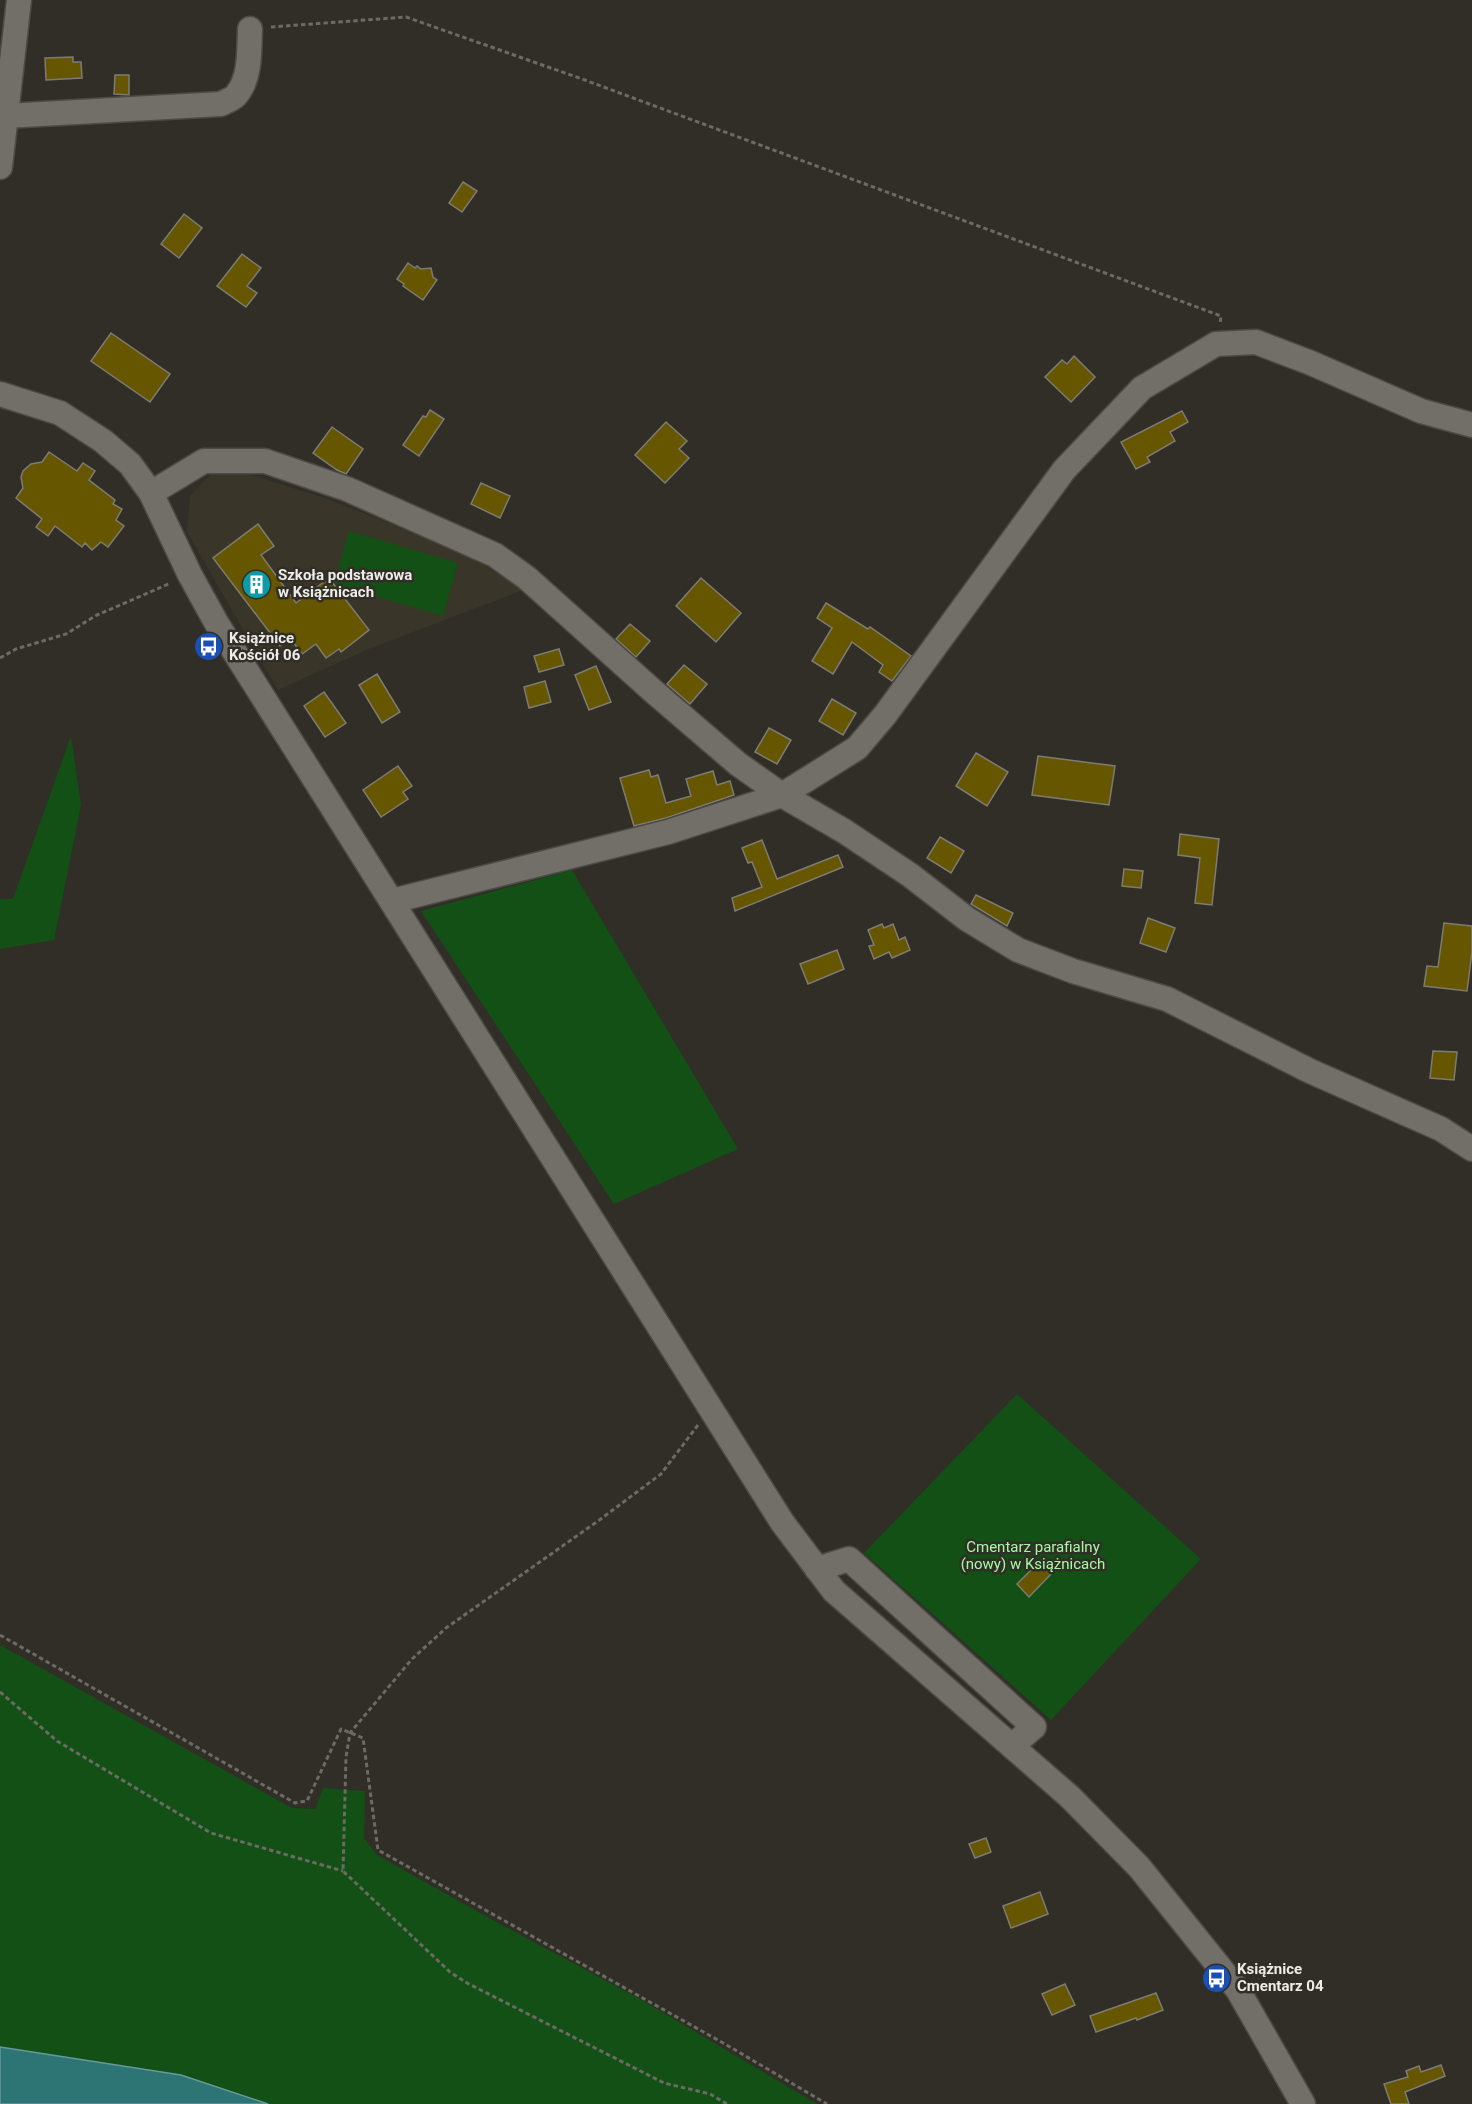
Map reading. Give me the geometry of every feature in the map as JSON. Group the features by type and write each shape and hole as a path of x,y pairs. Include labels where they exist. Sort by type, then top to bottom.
{"street":[{"path":"0,167 19,0"},
{"path":"5,116 221,104 236,96 243,84 248,65 250,29"},
{"path":"392,901 668,832 782,795 857,748 885,716 1064,470 1142,388 1216,344 1256,342 1311,363 1421,411 1472,425"},
{"path":"0,394 60,413 103,441 130,464 150,493 217,624 782,1522 817,1569 834,1591 1070,1797 1139,1867 1238,1989 1303,2104"},
{"path":"150,493 204,461 265,461 347,489 495,555 527,578 652,691 738,764 782,795 844,831 910,875 967,919 1018,950 1073,971 1167,999 1310,1071 1442,1129 1472,1149"},
{"path":"817,1569 849,1559 1034,1727 1012,1746"}],"path":[{"path":"250,29 406,17 582,79 1221,316 1216,344"},
{"path":"0,658 16,649 66,634 97,615 190,575"},
{"path":"343,1871 346,1757 350,1733 412,1659 446,1628 661,1474 699,1424 714,1412"},
{"path":"0,1635 296,1803 307,1801 341,1730 363,1738 378,1850 724,2044 826,2104"},
{"path":"0,1692 57,1741 210,1833 343,1871 450,1972 467,1983 664,2084 710,2094 727,2104"}],"shaded area":[{"path":"242,472 331,500 464,553 523,590 366,650 278,690 187,532 190,496 212,473"}],"green space":[{"path":"349,531 458,563 443,616 334,584"},
{"path":"71,736 81,805 54,940 0,949 0,899 13,899"},
{"path":"572,870 738,1149 614,1204 421,911"},
{"name":"Cmentarz parafialny (nowy) w Książnicach","path":"1017,1394 1201,1559 1051,1720 864,1553"},
{"path":"0,1645 292,1808 315,1809 323,1788 365,1791 364,1838 377,1855 642,2000 817,2104 268,2104 181,2075 0,2047"}],"water":[{"path":"0,2047 181,2075 268,2104 0,2104"}],"building":[{"path":"73,57 73,62 81,62 82,78 46,80 45,58"},
{"path":"115,75 129,75 129,95 114,94"},
{"path":"463,182 477,191 462,212 449,203"},
{"path":"184,214 202,228 179,258 161,244"},
{"path":"242,254 261,268 247,286 257,293 246,307 217,286"},
{"path":"408,263 415,268 417,266 421,269 431,268 433,277 437,280 423,300 397,279"},
{"path":"111,333 170,374 150,402 91,361"},
{"path":"1074,356 1095,377 1071,402 1045,377 1062,360 1067,364"},
{"path":"430,410 444,419 419,456 403,445 423,416 426,417"},
{"path":"1182,411 1188,422 1170,432 1175,441 1147,457 1150,462 1136,469 1121,442"},
{"path":"666,422 687,441 679,449 689,458 665,483 635,455"},
{"path":"332,427 363,449 346,474 313,453"},
{"path":"49,452 77,471 83,463 95,471 89,480 115,500 113,504 122,509 116,520 124,526 108,547 101,542 92,550 85,543 82,547 55,526 48,536 36,527 42,519 16,498 23,488 21,477 23,471 31,464 42,462"},
{"path":"481,483 510,496 500,518 471,504"},
{"path":"258,524 274,546 261,555 296,603 329,578 369,630 341,652 339,649 326,658 316,644 302,654 290,638 280,646 213,558"},
{"path":"701,578 741,613 716,642 676,606"},
{"path":"826,603 868,629 870,627 911,656 892,681 879,672 883,665 852,642 833,674 812,661 832,628 817,618"},
{"path":"630,624 650,641 636,657 616,639"},
{"path":"559,649 564,665 539,672 534,656"},
{"path":"684,665 707,684 690,704 667,684"},
{"path":"596,666 611,702 589,710 575,675"},
{"path":"377,674 400,712 382,723 359,685"},
{"path":"545,681 551,702 529,708 524,687"},
{"path":"324,692 346,723 325,737 304,706"},
{"path":"832,699 856,713 843,735 819,721"},
{"path":"769,728 791,740 777,764 755,752"},
{"path":"976,753 1008,772 987,806 956,786"},
{"path":"1038,756 1115,766 1109,805 1032,795"},
{"path":"398,766 412,786 403,792 408,799 381,817 363,790"},
{"path":"649,770 651,777 658,775 666,803 691,796 686,779 713,771 717,785 730,781 734,795 666,818 634,826 620,778"},
{"path":"1180,834 1219,839 1212,905 1195,903 1200,858 1178,855"},
{"path":"940,837 964,851 951,873 927,858"},
{"path":"762,840 777,879 838,855 843,867 735,911 732,898 762,887 752,862 748,863 742,848"},
{"path":"1124,869 1143,871 1141,888 1122,886"},
{"path":"976,895 1013,913 1007,926 971,904"},
{"path":"1148,918 1175,928 1166,952 1140,943"},
{"path":"1444,923 1472,926 1472,952 1467,991 1424,986 1427,966 1438,967"},
{"path":"882,924 884,928 893,924 899,940 905,937 910,950 892,958 889,952 874,959 869,946 874,945 868,930"},
{"path":"837,950 844,969 808,984 800,964"},
{"path":"1433,1051 1457,1052 1454,1080 1430,1078"},
{"path":"1042,1563 1052,1573 1029,1597 1017,1584 1035,1566 1037,1568"},
{"path":"986,1838 991,1852 975,1858 969,1844"},
{"path":"1040,1892 1048,1914 1011,1928 1003,1906"},
{"path":"1065,1984 1075,2005 1052,2015 1042,1994"},
{"path":"1156,1993 1163,2010 1096,2032 1090,2016"},
{"path":"1441,2065 1445,2076 1405,2092 1409,2104 1391,2104 1384,2084 1408,2077 1406,2071 1419,2066 1421,2072"}],"place":[{"name":"Szkoła podstawowa w Książnicach","path":"257,584"},
{"name":"Książnice Kościół 06","path":"208,647"},
{"name":"Książnice Cmentarz 04","path":"1216,1978"}]}
